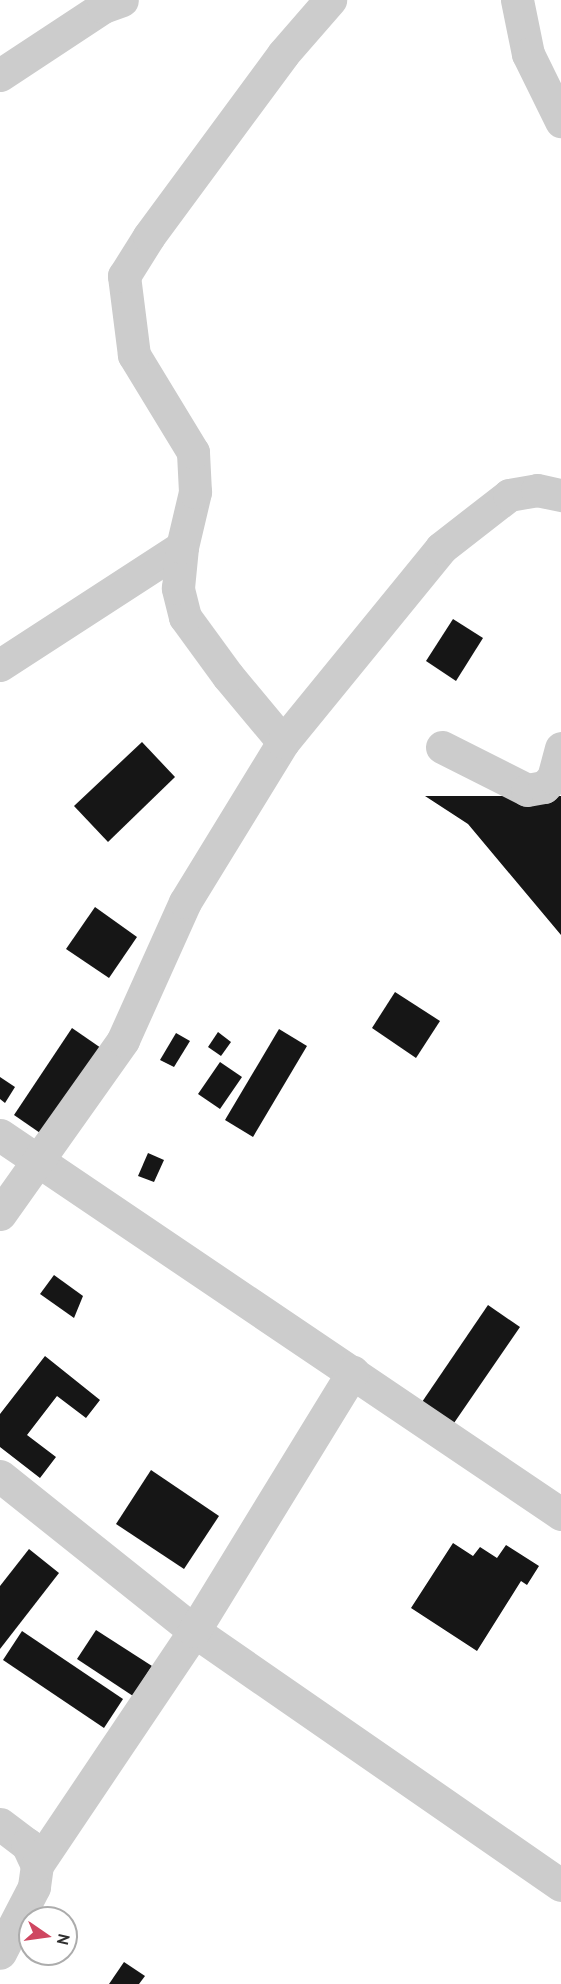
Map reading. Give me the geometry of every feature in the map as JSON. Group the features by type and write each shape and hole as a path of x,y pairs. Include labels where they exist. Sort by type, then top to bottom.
{"street":[{"path":"0,75 103,7 122,0"},
{"path":"283,742 228,676 185,617 178,588 182,547 195,492 193,452 134,355 124,276 149,236 178,200 283,54 330,0"},
{"path":"517,0 528,54 561,121"},
{"path":"0,1214 123,1040 185,902 283,742 441,548 508,495 537,490 561,495"},
{"path":"0,665 182,547"},
{"path":"442,747 527,790 544,787 553,778 561,748"},
{"path":"0,1135 561,1514"},
{"path":"0,1953 34,1887 38,1865 194,1632 353,1372"},
{"path":"0,1476 194,1632 561,1885"},
{"path":"0,1824 27,1844 38,1865"}],"building":[{"path":"453,619 483,638 456,681 426,661"},
{"path":"142,742 175,777 108,842 74,806"},
{"path":"425,796 561,796 561,935 468,824"},
{"path":"95,907 137,937 109,978 66,949"},
{"path":"395,992 440,1021 416,1058 372,1028"},
{"path":"72,1028 101,1048 43,1135 14,1115"},
{"path":"279,1029 307,1046 253,1137 225,1120"},
{"path":"218,1032 231,1042 221,1056 208,1047"},
{"path":"176,1033 190,1041 174,1067 160,1060"},
{"path":"220,1062 242,1077 220,1109 198,1094"},
{"path":"0,1077 15,1087 5,1103 0,1099"},
{"path":"148,1153 164,1160 154,1182 138,1176"},
{"path":"54,1275 83,1296 74,1318 40,1294"},
{"path":"488,1305 520,1327 454,1423 422,1402"},
{"path":"45,1356 100,1400 86,1418 57,1396 27,1435 56,1457 40,1478 0,1447 0,1414"},
{"path":"151,1470 219,1516 184,1569 116,1524"},
{"path":"453,1543 473,1556 480,1547 497,1558 506,1545 539,1566 527,1585 521,1581 477,1651 411,1608"},
{"path":"29,1549 59,1573 0,1649 0,1586"},
{"path":"96,1630 152,1666 133,1696 77,1659"},
{"path":"22,1631 123,1699 104,1728 3,1660"},
{"path":"124,1962 145,1976 139,1984 109,1984"}]}
